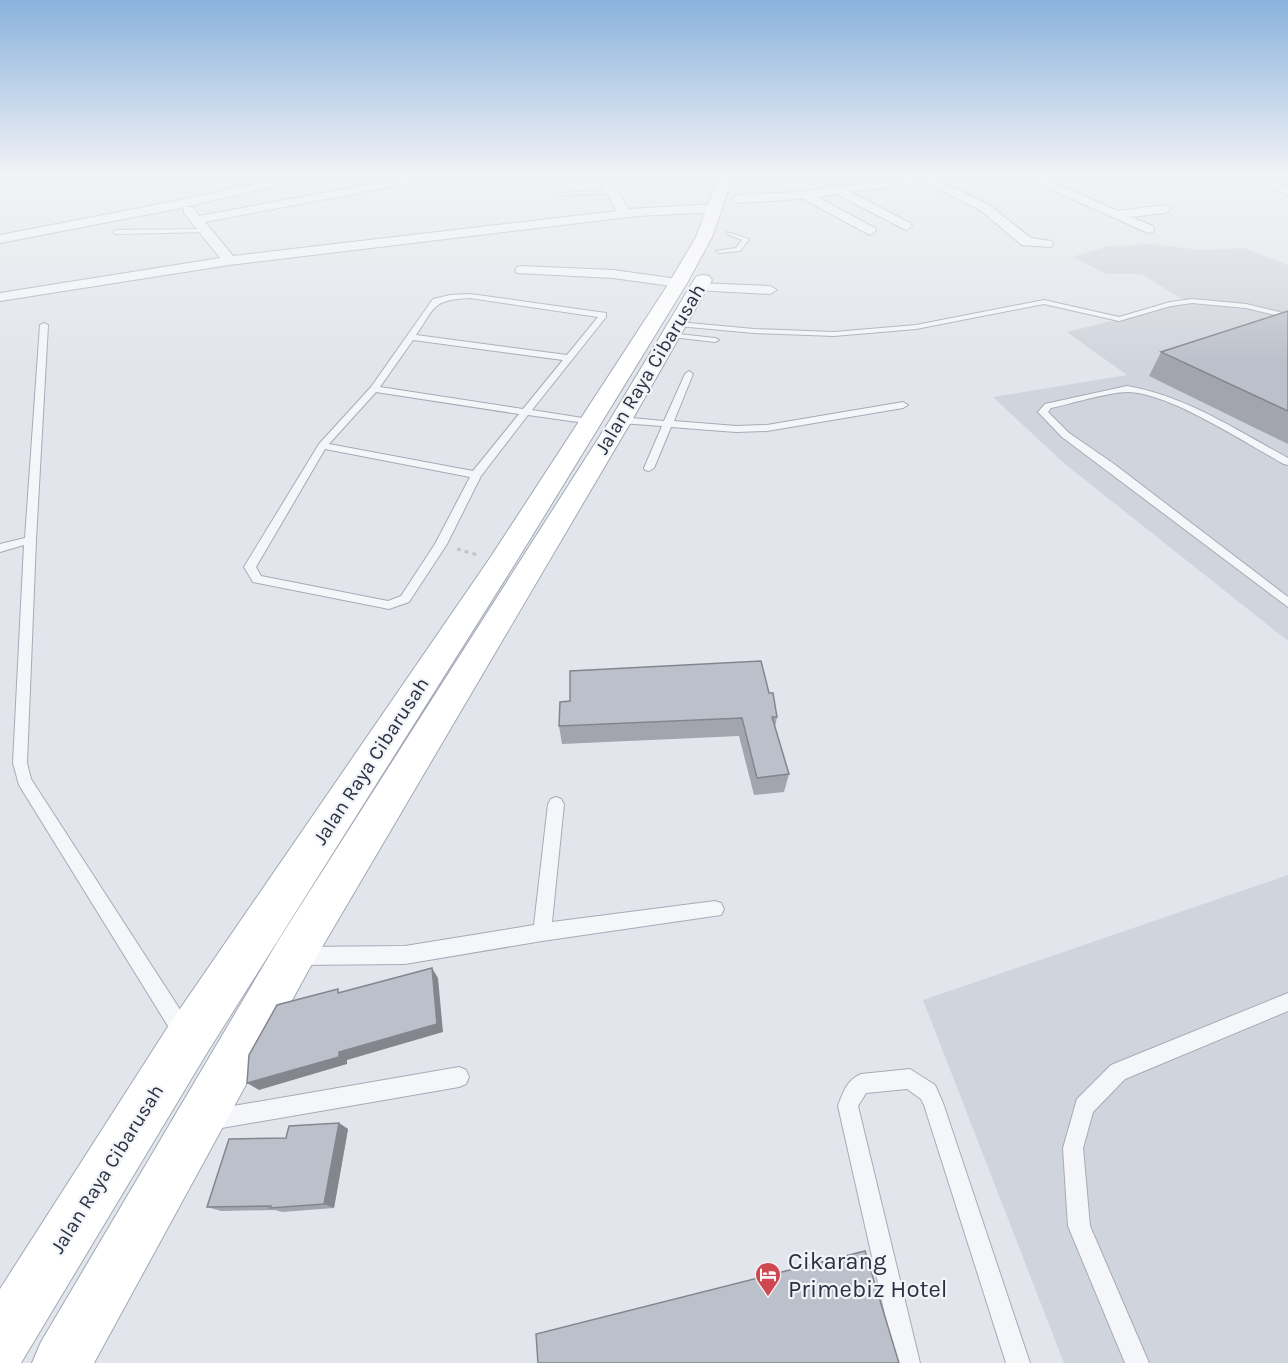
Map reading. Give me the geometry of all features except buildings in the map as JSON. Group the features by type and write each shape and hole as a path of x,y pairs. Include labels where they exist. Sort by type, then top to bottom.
{"main road":[{"name":"Jalan Raya Cibarusah","path":"62,1363 293,956 605,421 688,285 713,237"},
{"name":"Jalan Raya Cibarusah","path":"0,1342 188,1039 502,562 675,330 688,285"}],"street":[{"path":"211,237 228,258"},
{"path":"0,290 378,237"},
{"path":"1018,237 1027,242 1036,237"},
{"path":"0,297 228,258"},
{"path":"522,270 613,274 688,285 770,290"}],"lane":[{"path":"470,296 603,315 476,475 441,544 405,598 388,605 256,579 250,567 322,446 374,388 410,337 436,302 450,297 470,296"},
{"path":"675,330 810,334 866,332 936,324 1044,302 1119,319 1170,304 1192,301 1246,306 1288,316"},
{"path":"44,326 30,540 20,763 24,781 188,1039"},
{"path":"675,330 715,340"},
{"path":"410,337 569,358"},
{"path":"649,468 689,374"},
{"path":"374,388 525,413 605,421 736,429 767,428 903,405"},
{"path":"1288,462 1169,400 1138,390 1126,389 1048,406 1043,412 1053,423 1110,466 1145,497 1288,603"},
{"path":"322,446 476,475"},
{"path":"0,548 30,540"},
{"path":"542,932 556,804"},
{"path":"293,956 405,955 542,932 715,909"},
{"path":"1137,1363 1079,1226 1073,1148 1084,1106 1118,1072 1288,1002"},
{"path":"200,1122 459,1077"},
{"path":"908,1363 848,1106 852,1094 861,1084 910,1079 928,1092 933,1103 1018,1363"}],"path":[{"path":"441,544 502,562"}],"shaded area":[{"path":"1152,244 1199,250 1244,248 1288,265 1288,641 1065,464 993,397 1127,375 1067,332 1187,302 1141,274 1107,274 1072,257 1109,246"},
{"path":"1288,875 1288,1363 1064,1363 923,1000"}],"place":[{"name":"Cikarang Primebiz Hotel","path":"768,1298"}]}
